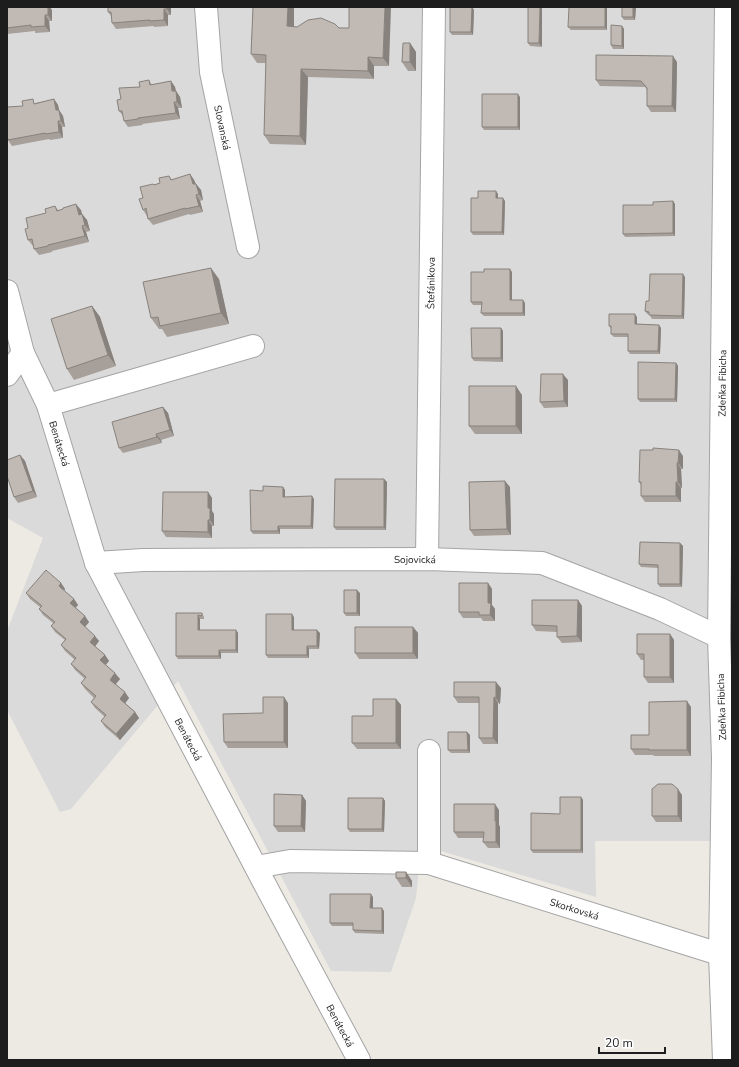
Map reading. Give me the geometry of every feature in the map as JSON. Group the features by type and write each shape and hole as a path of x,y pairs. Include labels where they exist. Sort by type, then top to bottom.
{"street":[{"name":"Slovanská","path":"206,7 211,72 248,247"},
{"name":"Štefánikova","path":"427,559 434,7"},
{"name":"Zdeňka Fibicha","path":"724,1060 727,758 718,637 726,7"},
{"name":"Benátecká","path":"7,291 23,353 48,405 96,564 359,1060"},
{"path":"48,405 253,346"},
{"path":"7,375 23,353"},
{"name":"Sojovická","path":"96,564 143,560 427,559 542,563 660,609 718,637"},
{"path":"429,751 429,863"},
{"name":"Skorkovská","path":"256,867 290,862 429,863 726,957"}],"shaded area":[{"path":"7,7 732,7 732,841 595,841 596,897 417,844 418,879 416,898 391,972 331,971 178,681 71,809 60,812 7,710 7,631 43,538 7,518"}],"building":[{"path":"7,7 48,7 48,15 45,15 45,26 31,27 31,25 7,28"},
{"path":"108,7 167,7 167,9 164,9 164,20 112,23 111,12 108,12"},
{"path":"253,7 288,7 287,26 297,27 308,20 321,18 335,24 339,28 349,28 349,7 385,7 383,58 368,57 368,71 301,69 300,136 264,135 266,55 251,54"},
{"path":"450,7 472,7 471,32 450,32"},
{"path":"528,7 540,7 539,43 528,43"},
{"path":"569,7 605,7 605,27 568,27"},
{"path":"622,7 633,7 633,17 622,17"},
{"path":"611,25 622,26 622,46 611,45"},
{"path":"403,43 410,43 410,62 402,62"},
{"path":"596,55 673,56 672,106 647,106 647,88 641,81 596,80"},
{"path":"149,80 150,85 171,81 172,91 176,91 177,102 174,102 176,113 124,121 122,111 119,111 117,100 121,99 119,88 140,87 139,82"},
{"path":"482,94 518,94 518,127 482,127"},
{"path":"33,99 34,104 54,99 56,110 59,110 61,121 58,121 59,132 8,140 7,107 23,106 22,101"},
{"path":"190,174 193,184 196,184 199,194 196,195 199,206 185,208 148,219 146,208 143,210 139,199 143,198 140,187 160,183 159,178 169,176 171,180"},
{"path":"478,191 496,191 496,198 503,198 502,232 471,232 471,198 478,198"},
{"path":"673,201 673,233 623,234 623,205 653,205 653,202"},
{"path":"76,204 79,215 82,214 85,225 82,226 85,236 34,249 32,239 28,240 25,229 28,228 26,218 46,213 45,209 55,206 57,211"},
{"path":"211,268 221,313 160,326 158,317 151,318 143,282"},
{"path":"484,269 510,269 510,300 523,300 523,313 481,313 482,302 471,302 471,272 484,272"},
{"path":"650,274 683,274 682,316 649,315 649,312 645,311 646,301 649,301"},
{"path":"92,306 108,355 67,369 51,319"},
{"path":"609,314 635,314 635,324 659,325 658,351 628,351 628,334 611,334"},
{"path":"471,328 501,328 501,358 472,358"},
{"path":"638,362 676,363 675,399 638,399"},
{"path":"541,374 563,374 564,401 540,402"},
{"path":"469,386 516,386 516,426 469,426"},
{"path":"163,407 170,430 156,434 157,437 119,448 112,422"},
{"path":"653,448 679,450 676,496 641,496 641,482 639,482 640,450 653,450"},
{"path":"20,455 33,491 14,497 7,476 7,460"},
{"path":"335,479 384,479 384,527 334,527"},
{"path":"505,481 507,529 470,530 469,482"},
{"path":"263,486 283,487 283,497 312,496 311,526 278,526 278,531 251,531 250,490 263,491"},
{"path":"163,492 208,492 210,520 208,520 208,532 162,531"},
{"path":"640,542 680,543 680,584 658,584 658,565 639,564"},
{"path":"46,570 61,583 59,586 74,599 70,603 85,616 80,622 95,636 90,642 105,655 100,660 115,673 110,680 125,692 120,699 135,712 116,734 101,721 106,715 91,702 96,696 81,683 86,677 71,664 76,658 61,645 66,639 51,626 55,622 39,609 42,606 26,593"},
{"path":"459,583 488,583 488,603 491,603 490,615 479,615 479,612 459,612"},
{"path":"344,590 357,590 357,613 344,613"},
{"path":"532,600 578,600 577,636 557,637 557,626 532,625"},
{"path":"176,613 202,613 202,616 198,615 198,630 236,630 236,650 219,650 219,656 176,656"},
{"path":"266,614 292,614 292,630 317,630 317,646 307,646 307,655 266,655"},
{"path":"355,627 413,627 413,653 355,653"},
{"path":"637,634 670,634 670,677 644,677 644,654 637,654"},
{"path":"454,682 496,682 493,738 479,738 479,697 454,697"},
{"path":"263,697 284,697 284,742 224,742 223,714 263,713"},
{"path":"373,699 396,699 396,743 352,743 352,716 373,716"},
{"path":"687,701 687,750 631,749 631,735 649,735 649,702"},
{"path":"448,732 467,732 468,750 448,750"},
{"path":"658,784 672,784 678,789 678,816 652,816 652,789"},
{"path":"274,794 302,795 301,826 274,826"},
{"path":"560,797 581,797 581,850 531,850 531,813 560,814"},
{"path":"348,798 383,798 382,829 348,829"},
{"path":"454,804 495,804 496,842 483,842 484,832 454,832"},
{"path":"396,872 406,872 406,878 396,878"},
{"path":"330,894 371,894 370,908 382,908 382,931 353,930 353,923 330,923"}]}
